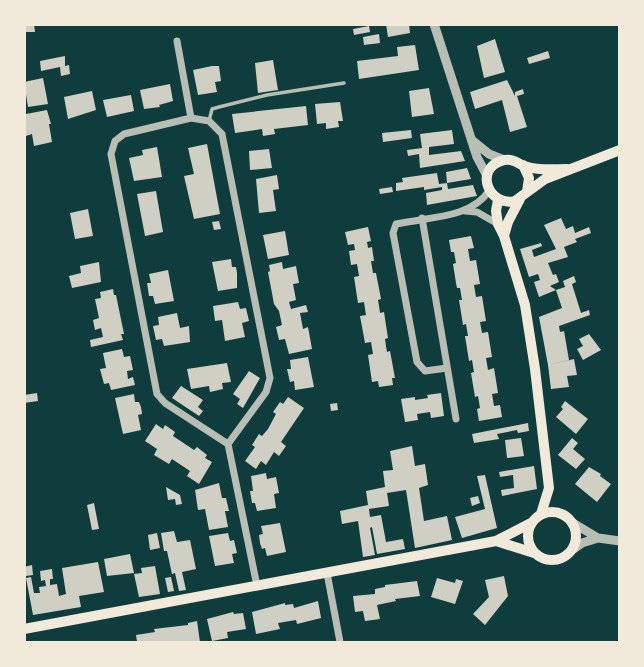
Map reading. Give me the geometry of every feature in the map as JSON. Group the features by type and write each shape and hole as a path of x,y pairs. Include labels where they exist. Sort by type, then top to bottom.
{"main road":[{"path":"567,169 533,168 504,160 493,165 487,176 489,191 498,200 509,202 567,169 620,150"},
{"path":"504,236 529,178 523,166"},
{"path":"24,627 38,627 496,541 531,523 541,513 548,488 537,382 525,305 498,224 498,200"},
{"path":"496,541 550,561 558,560 572,550 576,541 573,523 563,514 548,488"},
{"path":"541,513 563,514"},
{"path":"531,523 527,539 534,553"}],"street":[{"path":"434,24 477,157 487,176"},
{"path":"177,41 191,118"},
{"path":"228,444 266,392 270,378 222,134 209,121 191,118 124,134 115,141 111,153 157,394 165,404 228,444 257,586"},
{"path":"473,141 489,154 504,160"},
{"path":"464,211 478,204 489,191"},
{"path":"447,368 425,371 417,362 393,233 396,224 464,211 477,212 498,224"},
{"path":"422,218 456,419"},
{"path":"573,523 598,538 620,541"},
{"path":"572,550 598,538"},
{"path":"327,573 340,642"}],"lane":[{"path":"209,121 212,109 219,107 344,83"}],"building":[{"path":"25,24 34,24 35,32 26,32"},
{"path":"386,24 409,24 410,33 388,37"},
{"path":"369,26 370,32 354,35 353,29"},
{"path":"379,34 380,43 364,45 363,37"},
{"path":"495,39 505,72 484,78 477,46"},
{"path":"415,45 419,70 359,79 357,61 398,56 397,47"},
{"path":"548,51 550,58 529,64 527,58"},
{"path":"65,56 65,66 69,65 70,74 61,76 60,67 41,71 40,61"},
{"path":"273,60 278,90 258,93 255,63"},
{"path":"219,66 221,81 215,82 217,92 198,95 193,70"},
{"path":"43,78 48,104 28,107 24,82"},
{"path":"507,80 515,96 515,92 523,89 524,94 517,96 527,127 510,132 502,100 475,109 470,92"},
{"path":"170,84 173,101 159,105 160,107 144,109 140,90"},
{"path":"429,88 434,114 412,117 409,91"},
{"path":"92,91 96,110 68,119 64,97"},
{"path":"131,95 134,111 107,117 103,100"},
{"path":"340,102 343,121 338,121 339,127 326,129 326,123 317,124 315,104"},
{"path":"306,106 308,125 274,129 275,134 263,136 262,129 235,133 232,114"},
{"path":"47,110 52,142 34,146 32,134 26,136 26,114"},
{"path":"411,130 412,138 383,142 382,133"},
{"path":"452,130 454,144 429,147 429,155 461,151 465,161 420,168 419,154 408,156 407,150 422,148 420,134"},
{"path":"207,144 220,214 194,219 184,176 194,174 188,148"},
{"path":"157,147 162,177 134,181 129,158 143,155 142,150"},
{"path":"269,149 272,168 250,170 249,151"},
{"path":"467,168 471,179 447,183 446,172"},
{"path":"437,173 439,184 447,183 448,189 473,185 477,196 427,205 426,193 442,190 442,187 396,191 396,183 403,182 402,178"},
{"path":"277,175 279,189 273,190 276,211 259,213 256,179"},
{"path":"392,187 393,192 380,194 379,189"},
{"path":"156,191 163,232 145,236 137,194"},
{"path":"88,209 93,236 75,239 70,213"},
{"path":"561,218 566,229 573,226 575,233 589,227 591,233 564,247 568,257 548,263 559,282 550,286 556,290 539,297 534,282 540,280 538,274 529,277 520,249 541,243 542,246 532,250 534,257 556,249 544,225"},
{"path":"219,221 221,229 214,230 212,222"},
{"path":"368,227 371,241 367,242 368,248 372,247 373,273 376,273 381,299 378,300 380,313 384,312 387,352 390,351 395,378 392,378 393,385 379,387 378,381 372,382 368,355 373,354 371,342 365,343 360,316 366,315 364,302 358,303 354,277 359,276 357,264 351,265 349,251 355,250 354,244 348,245 345,232"},
{"path":"285,231 289,255 268,259 263,235"},
{"path":"471,236 474,248 468,249 470,261 476,260 480,284 474,285 476,297 482,296 486,321 480,322 482,333 488,332 492,357 486,358 488,370 494,368 498,393 492,394 494,406 500,405 502,417 479,421 477,409 480,408 478,396 475,397 471,373 474,372 472,360 469,361 465,336 468,336 466,324 463,325 459,300 462,300 453,264 456,263 449,240"},
{"path":"231,259 232,267 236,267 237,288 218,291 212,262"},
{"path":"99,262 101,282 72,288 69,276 81,273 80,266"},
{"path":"282,262 283,269 296,266 299,283 293,284 296,300 289,302 291,309 306,305 308,312 300,313 303,329 308,327 312,349 289,354 285,339 279,340 276,327 282,325 279,311 274,304 268,272 269,265"},
{"path":"168,270 174,301 155,304 153,296 149,296 149,274"},
{"path":"574,276 576,282 572,284 581,313 589,310 590,315 559,326 560,332 564,331 569,360 548,365 539,317 562,308 556,290 565,287 563,281"},
{"path":"113,289 124,334 121,334 123,340 91,347 90,340 103,337 101,328 95,330 93,320 99,318 95,299 101,298 100,292"},
{"path":"238,302 240,309 246,308 249,321 242,323 245,337 225,341 222,320 215,321 213,306"},
{"path":"177,313 180,328 189,326 190,342 164,346 162,339 156,340 153,326 159,325 158,317"},
{"path":"589,334 601,350 583,360 577,349 583,346 579,339"},
{"path":"122,349 124,357 130,356 133,370 127,371 128,379 133,377 135,385 111,390 109,383 104,384 100,369 106,368 103,353"},
{"path":"308,357 314,387 295,390 294,381 290,382 287,369 291,369 290,360"},
{"path":"574,359 577,375 567,376 569,387 551,389 548,365"},
{"path":"227,363 231,382 222,383 223,389 210,392 209,386 191,389 187,369"},
{"path":"249,371 260,378 243,408 237,404 240,399 233,394"},
{"path":"181,386 203,400 198,407 203,411 199,416 172,398"},
{"path":"37,393 38,401 24,403 24,395"},
{"path":"441,393 444,416 431,418 430,412 417,414 418,420 405,422 401,399 415,397 415,400"},
{"path":"134,394 135,402 139,402 141,407 142,414 138,415 141,430 123,434 115,398"},
{"path":"288,397 304,408 281,442 286,446 279,456 274,452 266,465 261,461 256,469 245,461 255,447 252,445 259,434 262,436 268,429 276,414 273,412 280,402 283,404"},
{"path":"565,401 588,419 576,434 556,417 563,409 561,407"},
{"path":"337,403 338,410 331,411 330,404"},
{"path":"528,423 529,431 518,433 517,430 497,434 499,439 474,443 472,434"},
{"path":"156,424 163,429 165,425 175,432 173,436 194,450 197,447 207,455 205,458 212,462 199,484 187,476 190,471 172,459 169,464 154,455 157,449 145,441"},
{"path":"521,438 524,456 507,458 505,440"},
{"path":"572,438 578,443 573,449 585,459 576,469 558,455"},
{"path":"412,446 415,466 425,464 428,485 419,488 424,521 447,516 452,540 415,548 406,490 387,493 389,506 369,509 370,517 381,515 386,542 403,539 405,549 377,554 372,527 375,555 363,557 358,521 342,524 340,511 368,505 366,491 385,487 383,471 393,470 390,451"},
{"path":"534,466 537,489 502,496 501,490 514,488 513,475 500,477 499,472"},
{"path":"589,467 611,484 597,502 575,484"},
{"path":"266,473 267,479 276,477 279,493 274,494 276,508 257,511 255,503 252,503 251,476"},
{"path":"485,475 497,528 462,538 455,517 485,509 477,476"},
{"path":"219,483 222,498 226,498 229,511 225,511 228,527 209,530 205,509 198,510 195,490"},
{"path":"166,487 180,495 182,504 176,505 175,499 168,500"},
{"path":"478,496 480,503 472,506 470,498"},
{"path":"94,503 99,529 92,530 87,505"},
{"path":"280,523 286,552 267,556 260,543 259,535 263,534 261,526"},
{"path":"174,531 177,542 190,540 196,569 182,572 186,590 179,591 167,551 164,551 161,533"},
{"path":"157,533 160,548 150,550 148,535"},
{"path":"228,533 230,541 234,540 237,553 232,554 234,563 215,566 209,536"},
{"path":"130,554 134,573 107,576 104,559"},
{"path":"98,562 104,592 79,596 81,607 33,615 26,578 31,577 34,593 40,593 39,587 46,586 45,580 41,581 40,571 52,569 53,579 50,579 50,585 57,584 59,596 66,594 62,568"},
{"path":"32,565 33,575 26,576 24,567"},
{"path":"155,566 160,594 139,597 134,574 142,573 141,568"},
{"path":"504,576 508,596 485,625 473,614 489,597 485,580"},
{"path":"171,577 174,591 168,592 165,578"},
{"path":"437,578 455,583 456,579 463,581 455,604 431,597"},
{"path":"417,581 420,596 395,599 396,601 377,605 380,619 365,621 363,611 355,612 353,596 375,594 375,589 385,585"},
{"path":"318,601 321,618 297,624 296,620 278,623 280,629 256,634 252,612 285,603 293,604 294,608"},
{"path":"233,612 243,613 246,629 227,632 228,638 212,641 207,619"},
{"path":"197,621 200,642 137,642 136,635"}]}
